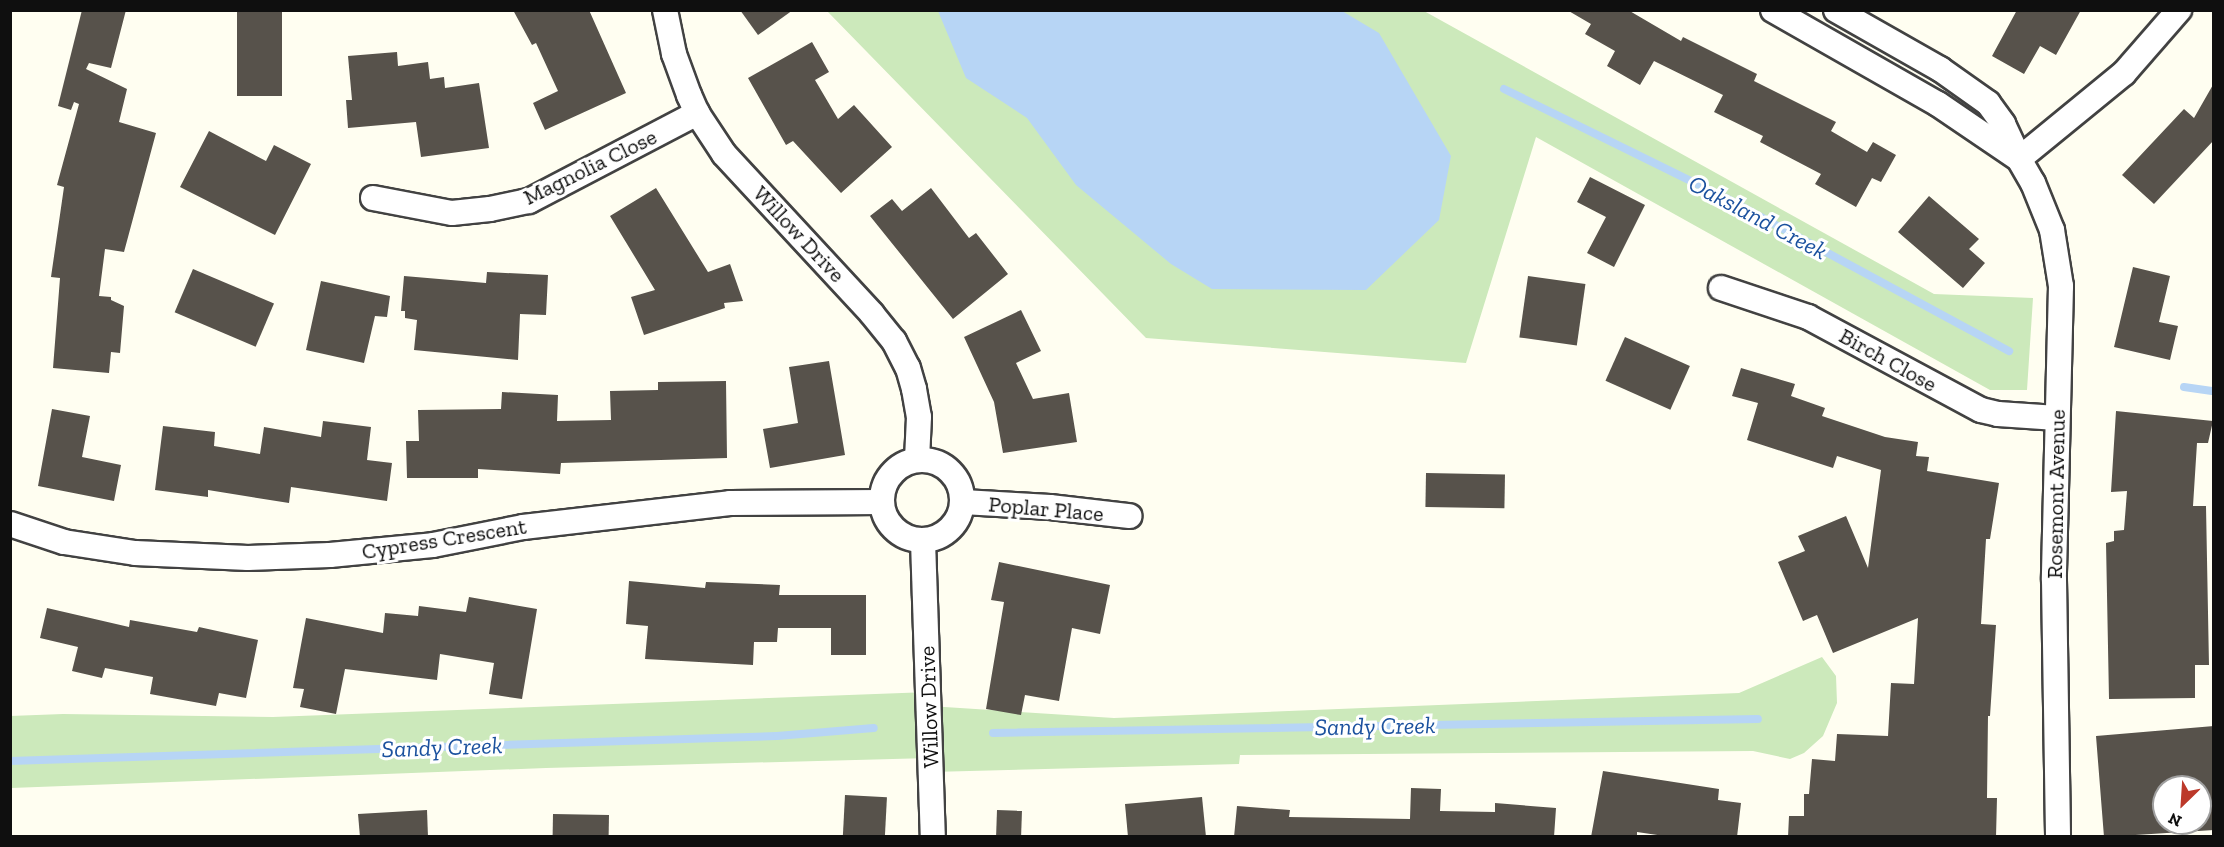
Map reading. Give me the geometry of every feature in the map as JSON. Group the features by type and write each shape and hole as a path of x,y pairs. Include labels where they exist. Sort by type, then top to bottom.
{"street":[{"name":"Willow Drive","path":"665,10 674,54 697,113 724,154 872,314 894,341 908,368 914,389 919,417 917,460"},
{"name":"Rosemont Avenue","path":"1773,10 1938,104 2019,159"},
{"name":"Rosemont Avenue","path":"1836,10 1967,87 1988,103 2003,124 2043,206 2058,256 2061,306 2056,418 2054,580 2058,837"},
{"path":"2019,159 2124,73 2179,10"},
{"name":"Magnolia Close","path":"373,198 452,213 490,209 529,201 697,113"},
{"name":"Birch Close","path":"1721,288 1808,317 1981,410 1998,414 2056,418"},
{"path":"917,460 934,461 950,470 960,485 963,502 959,517 951,530 938,538 923,541 907,538 894,530 885,517 882,502 884,487 891,474 903,464 917,460"},
{"name":"Cypress Crescent","path":"10,524 63,543 135,553 248,558 330,555 433,545 523,527 730,503 882,502"},
{"name":"Poplar Place","path":"963,502 1050,507 1129,516"},
{"name":"Willow Drive","path":"923,541 933,837"}],"green space":[{"path":"827,11 1424,11 1934,294 2033,298 2027,390 1990,390 1536,137 1466,363 1146,338"},
{"path":"1822,657 1836,676 1837,703 1823,736 1804,753 1790,759 1753,751 1240,755 1239,764 931,772 930,758 546,768 11,788 10,716 63,714 273,717 929,692 929,706 1114,718 1739,693"}],"water":[{"path":"938,11 1342,11 1379,33 1451,156 1439,220 1366,290 1212,289 1171,264 1076,185 1027,118 966,78"}],"building":[{"path":"82,10 126,10 111,68 89,63 86,69 127,89 119,122 156,133 124,252 105,249 99,296 111,297 111,300 124,306 120,353 111,352 109,373 53,368 60,278 51,277 64,187 57,185 79,104 74,102 71,110 58,106"},
{"path":"237,10 282,10 282,96 237,96"},
{"path":"513,10 589,10 626,93 545,130 533,103 558,91 536,43 532,45"},
{"path":"740,10 793,10 758,35"},
{"path":"1567,10 1628,10 1681,41 1683,37 1757,74 1754,81 1836,122 1831,131 1867,152 1873,142 1896,155 1881,182 1872,178 1856,207 1815,184 1821,174 1760,142 1763,136 1714,112 1723,95 1654,61 1640,85 1607,66 1615,51 1585,34 1591,24"},
{"path":"2017,10 2081,10 2056,55 2040,46 2024,74 1992,56"},
{"path":"812,42 829,72 815,80 838,119 854,105 892,147 841,193 793,141 786,145 748,78"},
{"path":"397,52 398,66 428,62 430,79 444,77 445,88 479,83 489,148 421,157 416,122 348,128 346,100 352,100 348,56"},
{"path":"2214,83 2214,140 2154,204 2122,175 2184,109 2194,118"},
{"path":"209,131 266,161 274,145 311,164 275,235 180,187"},
{"path":"1590,177 1645,205 1614,267 1587,253 1606,217 1577,202"},
{"path":"656,188 708,272 730,264 743,301 724,303 725,308 644,335 631,297 655,290 610,216"},
{"path":"931,188 969,238 976,233 1008,274 953,319 870,216 892,199 902,211"},
{"path":"1929,196 1979,239 1969,249 1985,263 1963,288 1898,232"},
{"path":"2133,267 2170,276 2159,322 2178,326 2170,360 2114,347"},
{"path":"193,269 274,303 256,347 175,312"},
{"path":"487,272 548,275 546,315 520,314 518,360 414,350 417,320 405,318 405,311 401,311 404,276 486,283"},
{"path":"1528,276 1585,284 1577,345 1519,337"},
{"path":"321,281 390,296 387,317 375,316 364,363 306,350"},
{"path":"1021,310 1041,351 1016,363 1033,399 1069,393 1077,442 1003,453 994,402 964,337"},
{"path":"1625,337 1690,366 1670,410 1605,381"},
{"path":"829,361 845,455 770,468 763,429 798,423 789,367"},
{"path":"1741,368 1795,384 1791,396 1825,408 1822,416 1885,437 1918,442 1916,456 1929,457 1927,471 1999,483 1990,539 1986,539 1981,624 1996,625 1990,716 1988,716 1987,798 1997,798 1996,837 1788,837 1789,816 1804,816 1804,794 1809,794 1812,759 1835,761 1837,734 1888,736 1891,683 1914,684 1918,618 1833,653 1817,615 1803,621 1778,562 1805,551 1798,536 1846,516 1868,568 1881,470 1837,456 1833,468 1747,440 1758,403 1732,396"},
{"path":"726,381 727,458 561,463 560,474 478,469 478,478 407,478 406,441 419,441 418,410 501,409 502,392 558,395 557,421 611,420 610,391 658,390 658,382"},
{"path":"52,409 90,416 82,457 121,465 114,501 38,486"},
{"path":"2116,411 2213,421 2208,443 2197,443 2193,506 2206,506 2209,665 2195,665 2195,698 2109,699 2106,543 2114,541 2114,531 2124,530 2127,491 2111,492"},
{"path":"323,421 371,427 367,460 392,463 387,501 291,487 289,503 208,490 208,497 155,490 163,426 215,432 214,446 260,454 264,427 321,437"},
{"path":"1426,473 1505,474 1504,508 1425,507"},
{"path":"999,562 1110,585 1100,634 1072,628 1059,701 1025,695 1021,715 986,709 1004,602 991,600"},
{"path":"629,581 705,588 706,582 780,585 779,595 866,595 866,655 831,655 831,628 778,628 777,642 754,642 753,665 645,659 648,626 626,624"},
{"path":"469,597 537,609 522,699 489,694 494,663 440,654 437,680 345,669 336,714 300,707 304,689 293,688 306,618 383,633 385,613 418,616 419,606 466,612"},
{"path":"47,608 129,627 130,620 197,632 199,627 258,640 246,698 219,693 216,706 150,694 153,677 105,668 102,678 72,671 78,647 40,638"},
{"path":"2214,726 2214,830 2212,830 2212,775 2152,775 2152,834 2104,837 2096,736"},
{"path":"1603,771 1719,789 1718,800 1741,803 1737,837 1671,837 1637,832 1637,837 1591,837"},
{"path":"1411,788 1441,789 1440,811 1495,812 1495,803 1556,808 1554,837 1234,837 1237,806 1290,810 1289,817 1410,819"},
{"path":"845,795 887,797 885,836 843,836"},
{"path":"1202,797 1206,837 1128,837 1125,804"},
{"path":"427,810 428,837 360,837 358,814"},
{"path":"997,810 1022,811 1021,836 996,836"},
{"path":"553,814 609,815 609,836 553,836"}],"waterway":[{"name":"Oaksland Creek","path":"1504,89 1726,198 2009,351"},
{"name":"Oaksland Creek","path":"2184,387 2214,391"},
{"name":"Sandy Creek","path":"993,733 1758,719"},
{"name":"Sandy Creek","path":"10,761 777,736 874,728"}]}
